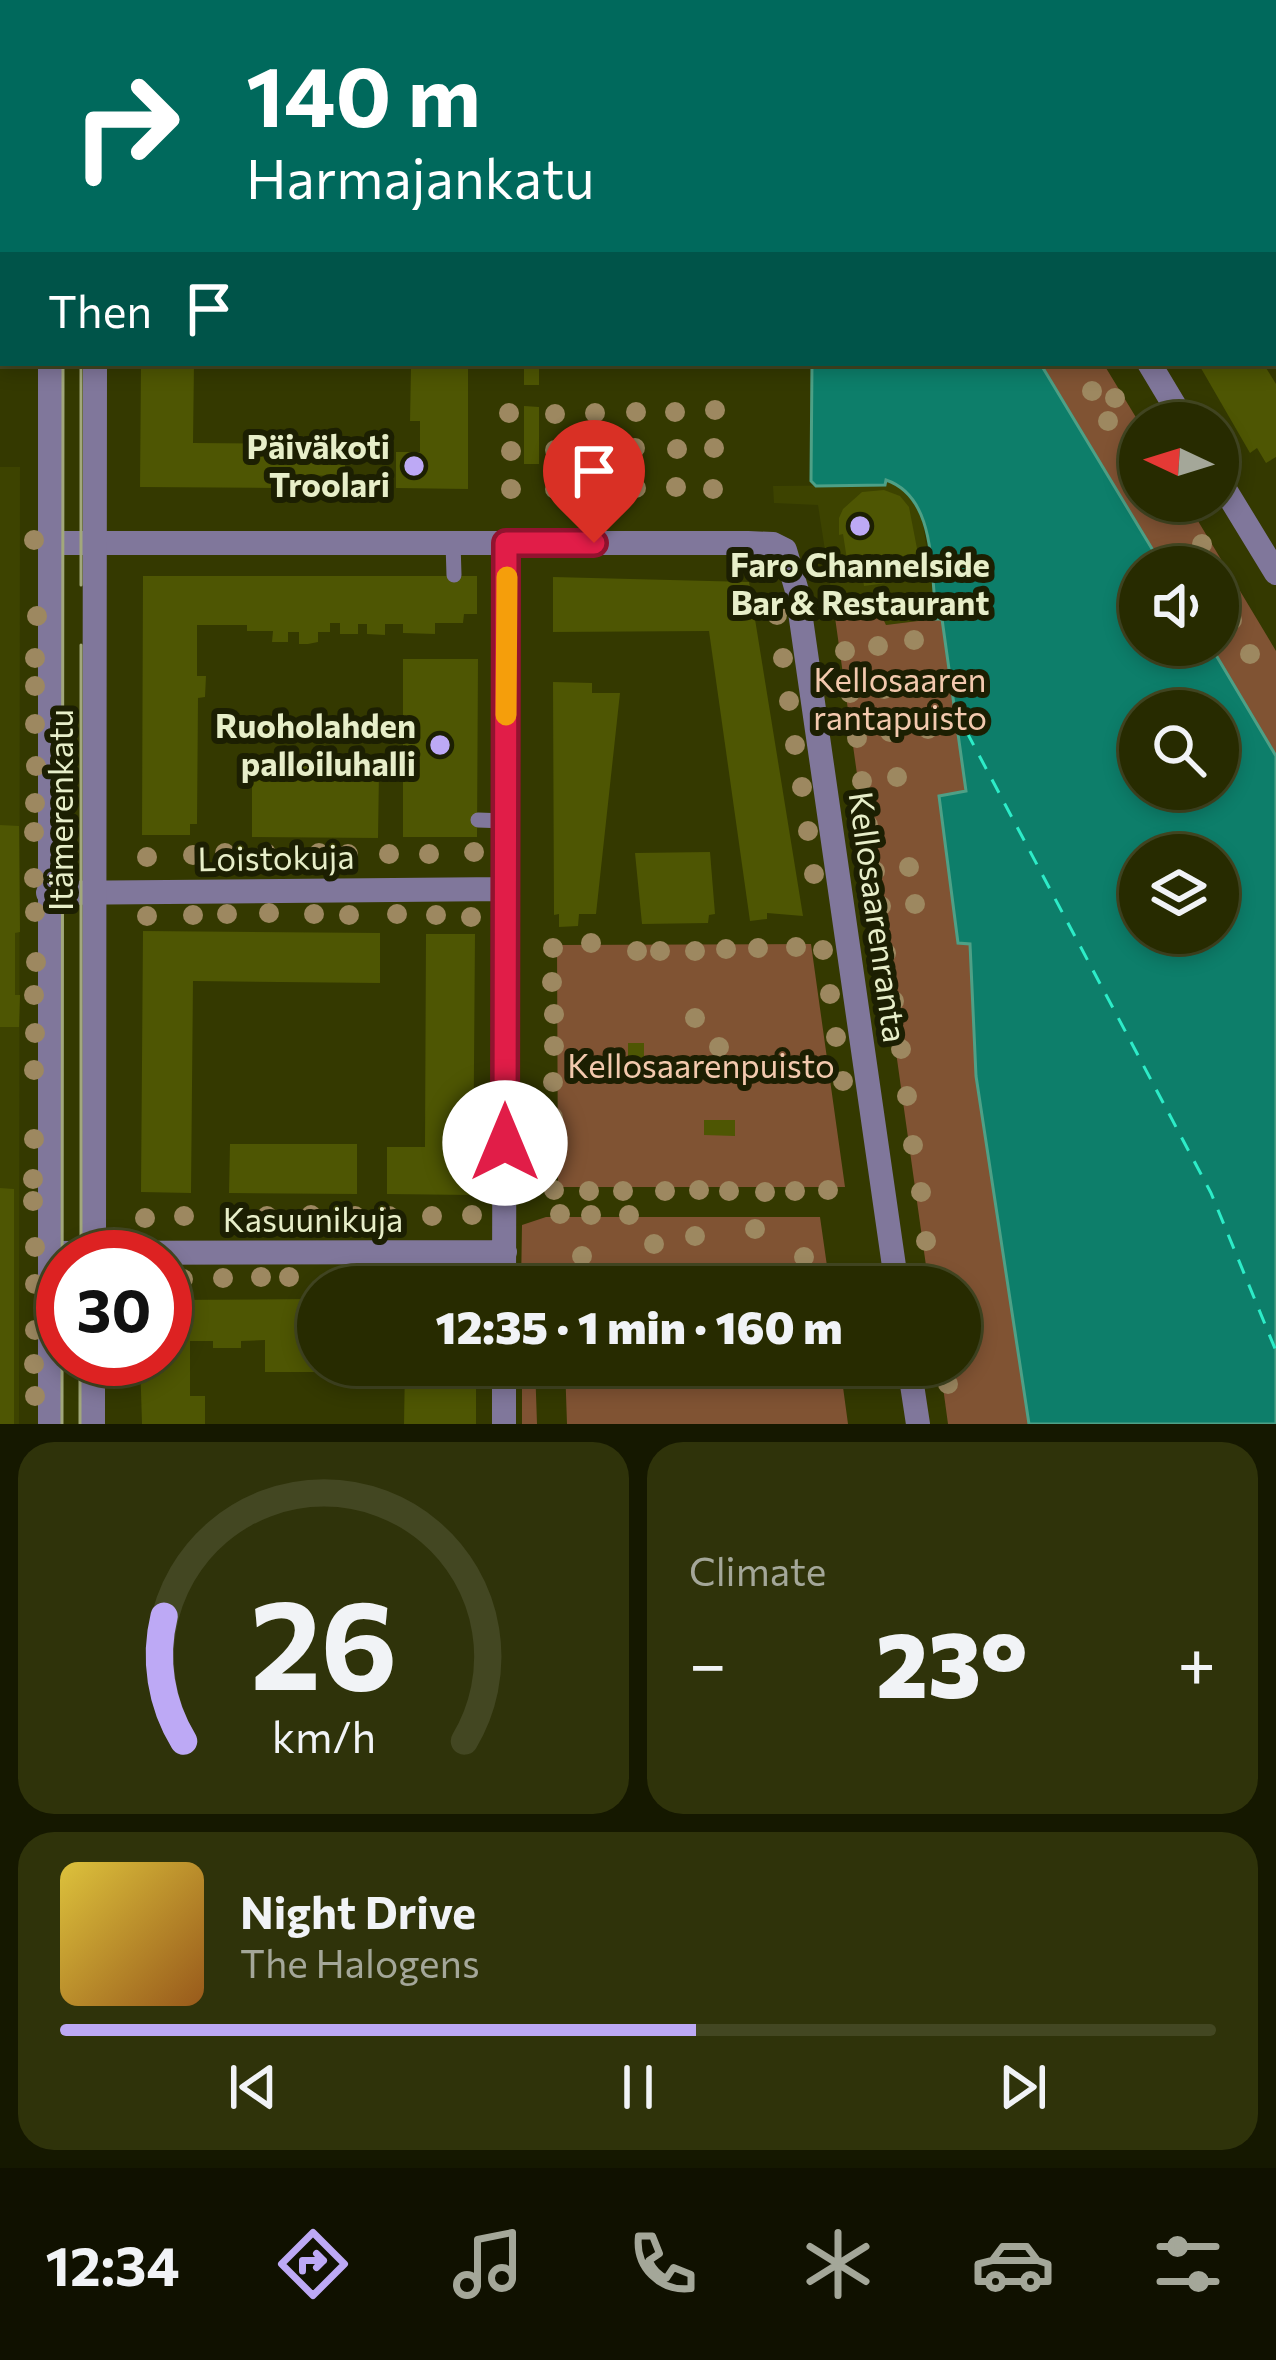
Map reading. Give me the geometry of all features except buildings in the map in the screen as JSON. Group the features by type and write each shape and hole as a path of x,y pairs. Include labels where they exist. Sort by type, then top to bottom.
{"street":[{"name":"Itämerenkatu","path":"50,366 51,1230"},
{"name":"Itämerenkatu","path":"94,1230 95,366"},
{"path":"1151,366 1172,402"},
{"path":"1239,512 1276,573"},
{"path":"51,543 506,543 505,1266"},
{"name":"Kellosaarenranta","path":"506,543 772,544 790,557 894,1266"},
{"name":"Loistokuja","path":"48,892 505,889"},
{"name":"Kasuunikuja","path":"192,1254 505,1252"},
{"path":"50,1386 50,1424"},
{"path":"93,1386 93,1424"},
{"path":"504,1386 504,1424"},
{"path":"912,1386 918,1424"}],"lane":[{"path":"454,543 454,575"},
{"path":"478,820 506,821"},
{"path":"447,1252 447,1266"},
{"path":"415,1253 415,1266"}],"shaded area":[{"path":"0,467 20,467 19,1424 0,1424"},
{"path":"886,480 911,494 921,510 936,613 933,619 886,625 874,602 853,594 832,596 818,505 774,503 773,486 884,485"}],"green space":[{"path":"1042,366 1105,366 1127,402 1119,402 1119,494"},
{"path":"1136,522 1199,522 1213,546 1150,546"},
{"path":"1239,589 1276,651 1276,756 1222,666 1239,666"},
{"name":"Kellosaaren rantapuisto","path":"853,594 875,602 886,625 942,618 966,792 939,797 959,943 970,943 976,1076 1029,1424 948,1424 943,1386 981,1386 981,1266 926,1266 832,596"},
{"name":"Kellosaarenpuisto","path":"811,944 845,1187 558,1187 557,945"},
{"path":"546,1217 820,1217 827,1266 521,1266 522,1225"},
{"path":"522,1386 536,1386 537,1424 522,1424"},
{"path":"566,1386 843,1386 848,1424 567,1424"}],"water":[{"path":"812,366 1042,366 1119,494 1119,522 1136,522 1150,546 1119,546 1119,666 1222,666 1237,690 1119,690 1119,810 1239,810 1239,694 1276,756 1276,1424 1029,1424 976,1076 970,944 958,943 939,796 966,791 942,619 933,619 931,555 922,518 902,489 886,480 885,485 816,486 811,481"}],"ferry route":[{"path":"954,708 1211,1193 1276,1351"}],"tram line":[{"path":"62,1424 63,366"},
{"path":"81,366 81,585"},
{"path":"81,645 81,1230"},
{"path":"80,1386 80,1424"}],"slow traffic":[{"path":"506,715 507,577"}],"place":[{"name":"Päiväkoti Troolari","path":"414,466"},
{"name":"Faro Channelside Bar & Restaurant","path":"860,526"},
{"name":"Ruoholahden palloiluhalli","path":"440,745"}],"route":[{"path":"505,1143 506,543 594,543"}]}
